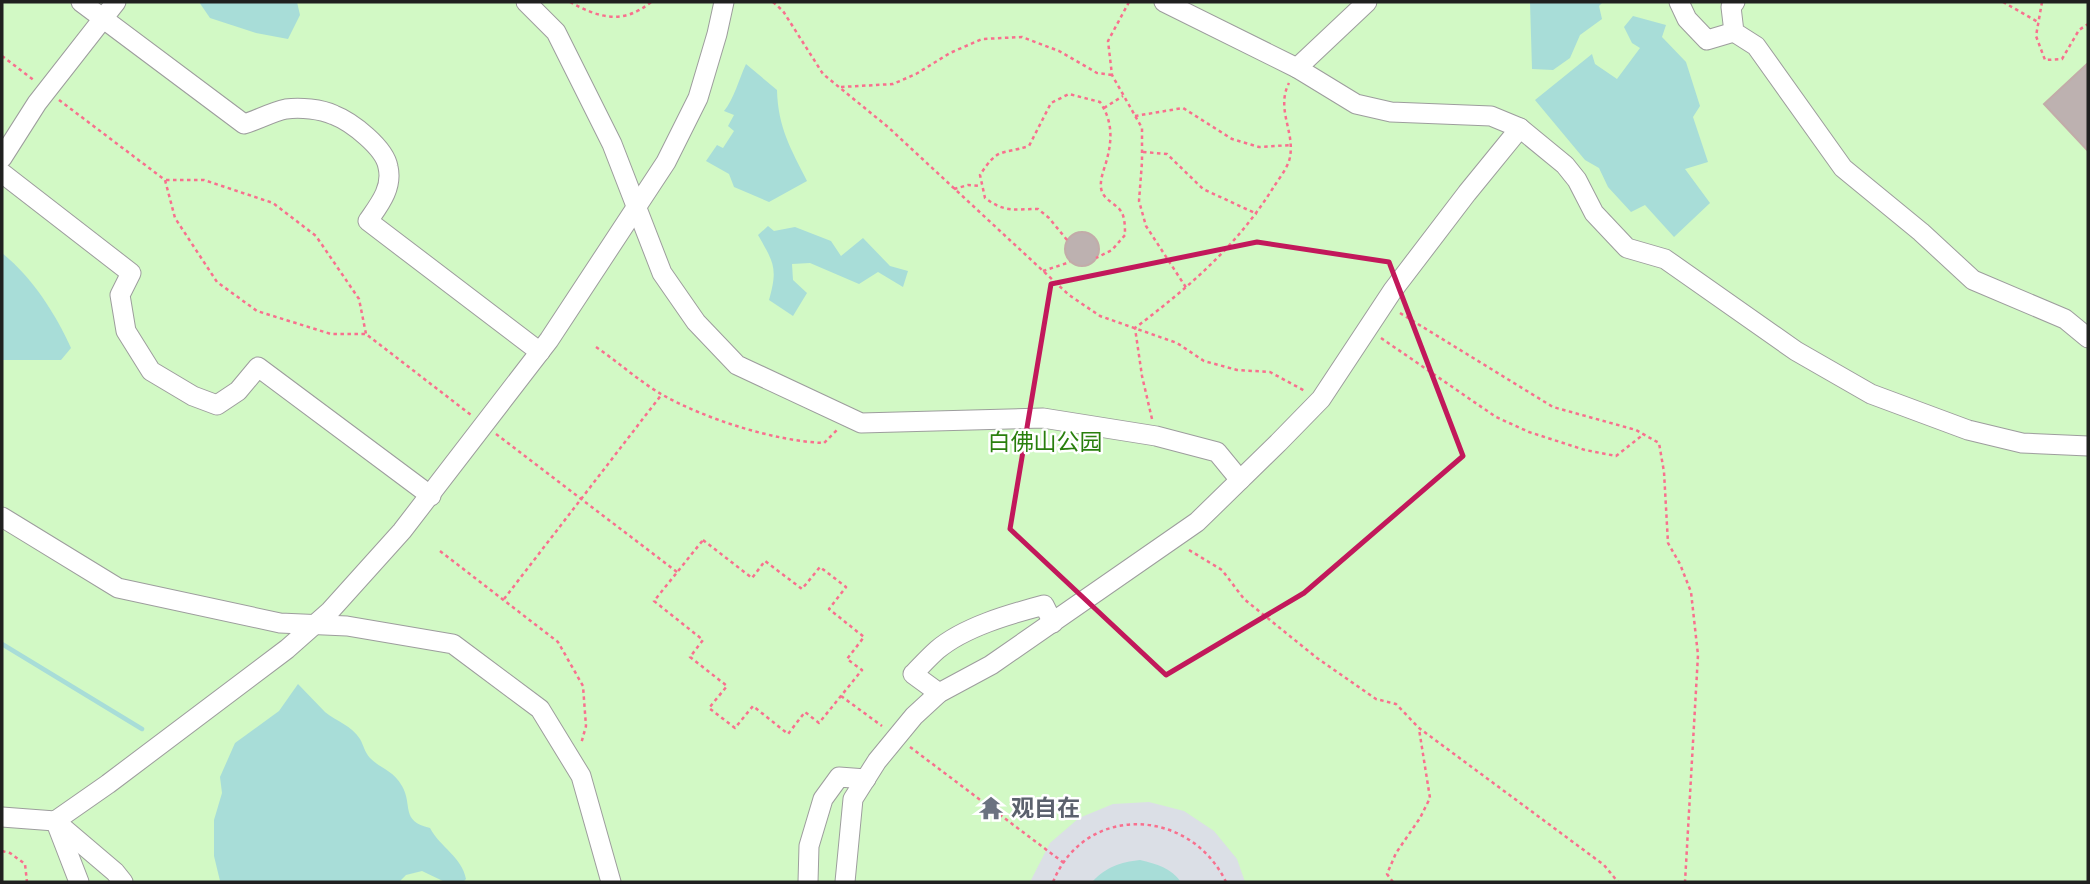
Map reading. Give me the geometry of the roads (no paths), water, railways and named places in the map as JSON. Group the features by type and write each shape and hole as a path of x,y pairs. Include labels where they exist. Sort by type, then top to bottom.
{"lane":[{"path":"81,2 244,124 286,109 334,114 354,126 376,145 388,166 387,193 368,222 540,352"},
{"path":"2,158 47,91 116,2"},
{"path":"526,2 556,32 612,145 662,273 696,323 737,365 860,423 1043,418 1157,436 1217,452 1240,480"},
{"path":"55,821 287,649 330,611 431,496 540,352 666,162 698,98 718,34 724,2"},
{"path":"1164,2 1297,68 1356,104 1391,112 1491,116 1520,128 1565,165 1577,180 1594,213 1627,248 1665,259 1796,351 1871,394 1981,433 2022,443 2088,446"},
{"path":"1297,68 1367,2"},
{"path":"1679,2 1687,19 1707,40 1734,32 1756,46 1843,167 1921,232 1973,280 2065,320 2088,338"},
{"path":"1734,32 1731,7 1735,2"},
{"path":"845,882 853,799 914,716 939,693 991,665 1197,522 1321,399 1384,303 1520,128"},
{"path":"2,173 131,273 120,295 126,331 151,371 192,396 217,405 238,391 258,367 431,496"},
{"path":"2,517 118,588 280,622 348,626 453,644 540,709 581,776 611,882"},
{"path":"939,693 913,674 939,649 977,627 1044,605 1053,623"},
{"path":"808,882 809,846 823,799 839,778 866,779"},
{"path":"2,817 55,821 115,872 122,882"},
{"path":"55,821 79,882"}],"water":[{"path":"199,2 297,2 300,15 288,39 256,33 210,18"},
{"path":"1530,2 1603,2 1599,6 1602,19 1580,35 1570,58 1553,70 1532,69"},
{"path":"1633,16 1666,25 1662,37 1686,62 1700,106 1693,117 1708,162 1685,169 1710,203 1674,237 1645,205 1631,212 1608,187 1599,168 1585,160 1535,100 1592,54 1595,64 1617,79 1640,48 1632,43 1624,27"},
{"path":"746,64 777,90 783,127 807,181 769,202 734,187 729,174 706,161 717,145 723,148 734,131 728,126 734,115 724,111 734,95"},
{"path":"768,226 774,231 795,227 831,241 841,256 863,238 890,266 908,271 903,287 878,272 859,284 810,263 792,264 793,280 807,293 793,316 769,300 773,266 758,235"},
{"path":"2,253 33,284 58,322 71,348 61,360 2,360"},
{"path":"298,684 325,712 353,731 370,758 398,781 405,793 411,817 430,828 460,864 466,879 463,882 445,882 422,871 406,875 399,882 220,881 214,856 214,820 222,793 220,777 235,743 279,711"},
{"path":"1140,860 1163,867 1181,882 1092,882 1114,866"}],"waterway":[{"path":"2,644 142,729"}],"place":[{"name":"观自在","path":"991,808"}],"park label":[{"name":"白佛山公园","path":"1045,442"}]}
